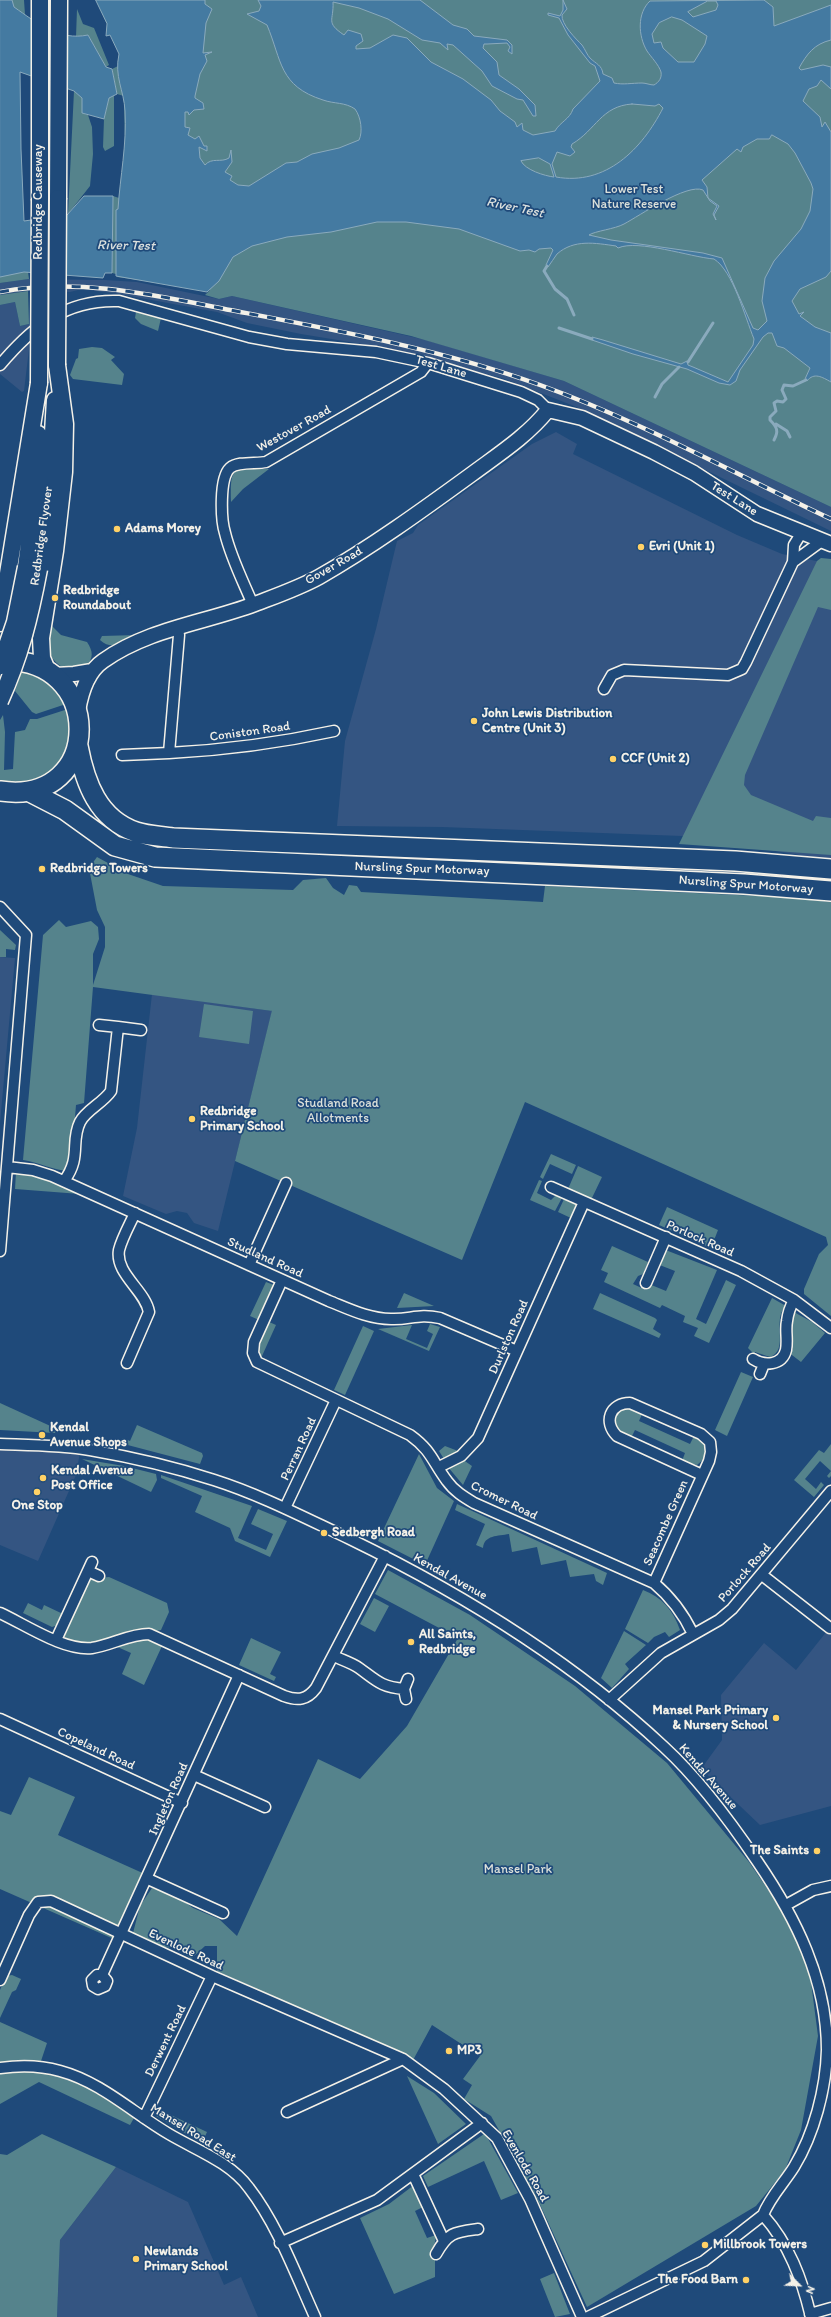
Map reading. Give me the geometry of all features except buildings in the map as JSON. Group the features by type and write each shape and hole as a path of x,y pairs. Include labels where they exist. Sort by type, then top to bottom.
{"highway":[{"path":"0,661 26,662 51,672 71,694 78,711 78,746 61,776 47,786 30,792 0,791"},
{"name":"Nursling Spur Motorway","path":"78,746 82,767 98,804 115,821 141,834 173,838 735,861 831,869"},
{"name":"Nursling Spur Motorway","path":"30,792 59,807 115,846 137,854 164,858 744,884 831,891"},
{"path":"0,805 17,803 41,807 63,818 92,836 115,846"}],"main road":[{"name":"Redbridge Causeway","path":"39,0 39,383"},
{"path":"58,0 59,31"},
{"path":"59,31 62,0"},
{"name":"Redbridge Causeway","path":"57,365 59,31"},
{"path":"51,672 42,658 40,638 55,551 64,472 65,424 57,365"},
{"name":"Redbridge Flyover","path":"0,666 33,568 48,497 57,365"},
{"path":"0,623 39,383"},
{"name":"Redbridge Flyover","path":"0,701 21,650 29,623 33,568 39,383"}],"street":[{"name":"Test Lane","path":"0,364 27,336 52,317 71,307 102,300 119,301 249,337 287,344 376,352 428,363 521,392 538,400 548,410 582,418 654,452 694,473 757,514 827,542"},
{"name":"Westover Road","path":"253,605 224,532 223,477 230,467 241,464 266,462 421,372 428,363"},
{"name":"Gover Road","path":"78,711 84,689 92,671 102,661 124,648 178,626 253,605 318,577 355,555 438,498 523,436 537,424 548,410"},
{"path":"604,689 612,675 624,670 728,675 742,669 767,621 793,562 794,545 802,532"},
{"path":"793,562 827,542"},
{"path":"168,753 179,635 178,626"},
{"path":"51,672 74,674 92,671"},
{"name":"Coniston Road","path":"122,755 234,749 286,741 334,731"},
{"path":"0,907 26,935 0,1251"},
{"path":"99,1025 141,1030"},
{"path":"64,1181 74,1164 78,1128 81,1120 106,1099 111,1091 118,1027"},
{"name":"Studland Road","path":"7,1167 33,1170 64,1181 282,1280 366,1316 393,1319 414,1316 433,1316 517,1351"},
{"path":"249,1265 286,1183"},
{"name":"Porlock Road","path":"551,1187 666,1237 741,1272 794,1300 831,1328"},
{"name":"Durlston Road","path":"439,1466 460,1456 470,1448 478,1438 584,1202"},
{"path":"127,1364 149,1312 144,1296 122,1267 119,1259 120,1249 135,1213"},
{"path":"651,1280 666,1237"},
{"name":"Cromer Road","path":"282,1280 254,1342 253,1353 257,1362 266,1368 410,1435 425,1445 439,1466 447,1482 460,1495 474,1503 654,1583 670,1596 693,1634"},
{"path":"753,1359 762,1369 775,1363 782,1357 786,1351 786,1322 789,1309 794,1300"},
{"name":"Perran Road","path":"285,1508 336,1400"},
{"name":"Seacombe Green","path":"654,1583 702,1475 711,1452 710,1442 701,1434 630,1403 621,1403 613,1409 608,1420 611,1430 617,1436 702,1475"},
{"name":"Kendal Avenue","path":"0,1444 86,1449 174,1468 217,1481 285,1508 385,1556 474,1604 569,1666 665,1748 705,1791 740,1835 786,1905 809,1952 822,2002 827,2050 820,2100 812,2126 796,2165 767,2206 763,2215"},
{"name":"Porlock Road","path":"609,1700 662,1652 719,1620 732,1609 831,1492"},
{"path":"0,1613 56,1640 79,1648 91,1648 135,1634 149,1634 293,1699 304,1699 316,1688 385,1556"},
{"path":"56,1640 90,1566 99,1576"},
{"path":"762,1575 830,1628"},
{"path":"334,1656 358,1667 375,1682 385,1687 404,1688"},
{"name":"Ingleton Road","path":"102,1975 148,1879 239,1675"},
{"path":"406,1699 404,1688 408,1679"},
{"name":"Copeland Road","path":"0,1719 182,1803"},
{"path":"194,1775 265,1807"},
{"path":"148,1879 223,1913"},
{"path":"786,1905 813,1890 831,1886"},
{"name":"Evenlode Road","path":"0,1980 29,1915 38,1902 51,1901 212,1976 403,2059 444,2089 497,2138 530,2199 582,2317"},
{"name":"Derwent Road","path":"144,2118 212,1976"},
{"path":"286,2112 403,2059"},
{"name":"Mansel Road East","path":"0,2068 35,2066 60,2071 106,2092 144,2118 222,2164 248,2186 263,2208 314,2317"},
{"path":"280,2242 377,2200 482,2123"},
{"path":"413,2174 443,2240"},
{"path":"588,2317 704,2261 763,2215 783,2240 797,2270 810,2315 831,2308"},
{"path":"436,2254 443,2240 455,2232 478,2229"}],"shaded area":[{"path":"29,279 137,282 219,299 232,296 426,340 564,381 831,507 831,531 574,406 505,379 392,349 301,334 247,323 217,312 119,294 82,289 70,292 28,291 0,295 0,283"},
{"path":"15,302 20,326 29,324 30,341 24,391 22,392 0,374 0,305"},
{"path":"556,432 577,444 573,454 737,535 782,554 831,564 831,860 682,836 442,827 337,826 345,741 376,629 397,541 413,533 418,525 532,444"},
{"path":"0,957 15,958 0,1123"},
{"name":"Redbridge Primary School","path":"152,994 272,1011 218,1231 194,1223 187,1213 177,1211 166,1214 123,1196 137,1128"},
{"path":"0,1450 80,1452 76,1475 38,1561 0,1545"},
{"name":"Mansel Park Primary & Nursery School","path":"831,1626 831,1806 760,1825 701,1769 722,1740 721,1695 764,1643 796,1670"},
{"name":"Newlands Primary School","path":"116,2167 188,2202 224,2285 241,2277 258,2317 57,2317 60,2240"}],"green space":[{"path":"0,0 24,0 25,15"},
{"path":"45,0 54,0 54,32 47,30"},
{"name":"Lower Test Nature Reserve","path":"96,0 831,0 831,507 564,381 411,336 232,296 219,299 205,295 210,290 117,277 116,274 112,273 113,196 119,198 125,148 124,96 117,94 112,69 118,66 120,53"},
{"path":"77,9 83,24 94,28 109,65 106,67 88,35 76,37"},
{"path":"46,81 52,83 53,217 47,218"},
{"path":"74,91 82,98 82,113 88,115 92,127 93,154 90,186 68,214"},
{"path":"114,95 114,146 105,151 103,147 104,119 109,98"},
{"path":"0,265 28,272 29,279 0,283"},
{"path":"28,291 29,324 20,326 15,302 0,305 0,295"},
{"path":"136,312 161,318 158,331 141,324 135,318"},
{"path":"92,347 102,348 115,357 111,360 124,374 122,385 73,379 70,375 76,359 78,358 79,349"},
{"path":"248,469 269,469 243,489 231,502 231,481 236,471"},
{"path":"821,558 831,559 831,610 818,607 745,775 744,785 751,795 813,821 816,816 831,818 831,855 679,844 817,561"},
{"path":"50,624 61,635 87,642 92,654 89,663 86,666 66,669 54,661 49,650"},
{"path":"137,635 114,645 110,645 100,640 102,636"},
{"path":"22,670 51,681 66,704 36,714 32,712 15,691"},
{"path":"68,709 71,720 69,742 58,763 50,772 41,778 30,782 15,783 0,781 0,720 3,715 5,732 4,770 13,769 15,732 25,730 30,719 37,719"},
{"name":"Studland Road Allotments","path":"97,857 128,874 163,886 293,890 303,880 326,878 333,888 344,895 349,885 357,886 361,892 543,902 545,886 780,897 831,902 831,1316 804,1294 804,1289 819,1254 828,1245 826,1237 525,1102 462,1260 235,1161 272,1011 93,987 84,1103 76,1105 71,1166 68,1171 63,1171 23,1160 43,935 59,920 66,927 91,921 98,927 99,939 93,954 93,985 105,947 105,927 97,910 89,868"},
{"path":"0,930 16,945 15,950 6,949 6,957 0,957"},
{"path":"204,1004 253,1011 249,1044 199,1037"},
{"path":"551,1154 576,1165 572,1174 550,1164 543,1179 540,1177"},
{"path":"578,1166 602,1177 591,1200 568,1189"},
{"path":"16,1172 44,1177 81,1193 15,1189"},
{"path":"539,1180 542,1181 537,1193 551,1200 556,1195 563,1196 555,1211 530,1200"},
{"path":"565,1197 575,1201 578,1205 573,1219 558,1212"},
{"path":"667,1207 718,1230 711,1248 659,1225"},
{"path":"612,1246 648,1262 643,1274 638,1276 633,1284 646,1290 649,1284 666,1291 675,1271 657,1264 663,1249 717,1270 696,1319 706,1324 726,1280 736,1285 709,1343 694,1336 698,1328 683,1322 685,1316 662,1305 660,1308 604,1282 608,1273 601,1270"},
{"path":"266,1282 274,1285 259,1320 250,1316"},
{"path":"404,1293 434,1306 397,1308"},
{"path":"600,1293 655,1318 657,1320 653,1329 661,1334 659,1338 593,1309"},
{"path":"772,1298 786,1306 780,1318 779,1348 776,1353 770,1357 755,1352 754,1354 748,1348"},
{"path":"792,1311 812,1322 825,1333 801,1362 788,1352 793,1349"},
{"path":"267,1321 276,1325 262,1356 256,1354 256,1345"},
{"path":"430,1324 440,1327 429,1351 378,1329 412,1325 406,1339 427,1348 433,1334 427,1331"},
{"path":"363,1326 374,1331 345,1395 334,1390"},
{"path":"741,1372 753,1377 727,1436 715,1430"},
{"path":"0,1403 57,1429 55,1433 0,1430"},
{"path":"624,1407 634,1408 643,1412 639,1421 690,1444 694,1436 704,1444 706,1450 705,1458 697,1465 682,1461 685,1453 635,1430 631,1438 616,1430 615,1423 617,1414"},
{"path":"137,1425 202,1453 203,1456 200,1464 120,1443 123,1438 130,1441"},
{"path":"831,1444 831,1471 820,1461 805,1479 816,1489 821,1482 824,1485 814,1497 794,1480 819,1450 824,1453"},
{"path":"445,1446 458,1451 459,1453 444,1459 439,1451"},
{"path":"419,1454 437,1488 454,1501 425,1565 378,1541"},
{"path":"82,1459 124,1466 156,1474 157,1480 151,1492"},
{"path":"462,1459 472,1466 463,1485 448,1467"},
{"path":"831,1471 831,1476 829,1478 827,1476"},
{"path":"161,1475 252,1506 238,1538 266,1550 273,1534 251,1524 258,1509 287,1521 270,1557 235,1541 230,1528 195,1512 202,1496 161,1478"},
{"path":"457,1504 607,1573 603,1585 596,1581 594,1574 570,1577 566,1560 541,1565 537,1547 512,1552 509,1534 489,1538 484,1544 483,1548 476,1545 485,1524 455,1510"},
{"name":"Mansel Park","path":"388,1570 470,1615 575,1686 667,1763 749,1862 775,1900 808,1959 818,2036 801,2130 785,2170 756,2206 587,2307 536,2196 491,2116 464,2099 472,2085 463,2079 480,2056 432,2025 412,2062 400,2053 217,1971 217,1946 205,1946 191,1959 180,1949 157,1946 133,1933 140,1906 152,1888 175,1895 193,1908 219,1919 237,1936 318,1759 360,1779 407,1726 458,1638 375,1594"},
{"path":"109,1577 167,1603 169,1612 161,1630 84,1645 70,1641 62,1635 87,1582 91,1579"},
{"path":"643,1590 656,1596 666,1605 674,1616 680,1630 669,1637 665,1632 654,1637 648,1643 625,1629"},
{"path":"374,1598 389,1606 375,1632 360,1624"},
{"path":"28,1603 42,1610 44,1605 63,1614 58,1625 52,1627 23,1613"},
{"path":"624,1631 646,1645 625,1664 629,1669 612,1688 601,1678"},
{"path":"135,1638 150,1641 162,1646 144,1685 122,1674 131,1653 113,1645"},
{"path":"251,1638 281,1652 270,1674 276,1677 274,1681 239,1665"},
{"path":"29,1777 75,1797 58,1835 147,1875 116,1940 0,1889 0,1811 11,1815"},
{"path":"12,1975 21,1979 16,1990 12,1992 0,2018 0,1990 6,1976"},
{"path":"0,2022 47,2043 41,2061 17,2060 0,2063"},
{"path":"14,2070 48,2073 78,2084 107,2099 134,2118 130,2125 39,2082 0,2104 0,2073"},
{"path":"407,2076 434,2093 466,2124 438,2144"},
{"path":"158,2109 207,2132 202,2143 156,2116"},
{"path":"42,2134 116,2167 60,2240 57,2317 0,2317 0,2154 7,2155"},
{"path":"484,2134 486,2135 518,2193 501,2200 484,2161 428,2187 423,2176"},
{"path":"414,2185 423,2207 415,2211 427,2238 436,2235 432,2256 435,2257 435,2277 394,2294 360,2218 389,2204"},
{"path":"554,2273 570,2314 555,2317 540,2279"}],"water":[{"path":"0,0 12,0 14,7 31,19 58,33 77,36 88,35 106,67 112,69 117,94 109,98 104,119 82,113 82,98 74,91 20,72 24,221 67,215 84,196 113,196 112,273 105,273 103,278 24,272 0,277"},
{"name":"River Test","path":"96,0 205,0 205,4 212,9 206,23 203,53 212,52 205,55 207,61 200,74 195,96 195,98 203,103 204,109 194,110 189,115 188,112 185,112 185,127 190,128 188,135 195,139 199,136 204,146 207,146 207,151 199,147 200,158 205,165 211,161 229,158 231,150 232,162 225,172 232,176 230,180 238,185 249,186 286,163 297,162 312,154 339,148 359,140 361,133 360,120 355,109 347,105 327,101 309,94 290,80 284,71 267,25 247,14 259,11 261,6 258,0 420,0 453,25 467,29 474,36 507,40 512,45 512,54 508,51 510,47 507,43 484,44 483,48 497,62 499,75 519,89 535,105 536,116 533,116 523,100 517,99 492,86 482,71 453,45 447,44 448,50 440,43 422,40 388,19 359,8 333,2 332,24 334,27 344,35 348,30 361,34 363,41 356,46 356,49 370,48 393,35 407,38 431,62 463,79 491,100 500,111 515,122 517,127 522,123 523,130 533,135 555,131 570,115 573,109 600,81 595,66 590,63 568,35 559,18 548,15 548,13 560,16 563,10 563,0 567,9 562,15 564,23 582,45 589,57 600,67 603,74 612,78 614,83 642,83 654,85 660,80 661,72 644,45 640,25 643,12 650,1 764,0 773,7 774,26 831,5 831,40 820,44 812,50 799,68 801,70 823,65 831,67 831,89 821,80 817,86 809,89 803,101 820,117 822,127 825,122 831,132 831,271 826,277 800,289 792,301 799,314 804,312 800,316 815,327 831,333 831,382 818,376 812,377 807,381 805,379 810,368 784,348 777,346 772,333 768,333 763,337 740,370 736,381 730,385 719,383 687,369 633,354 592,340 592,337 681,364 687,361 688,365 728,382 753,345 754,339 738,295 727,273 721,265 714,259 651,247 627,246 618,248 616,246 593,243 578,244 570,246 557,254 548,267 546,265 553,250 551,248 539,249 535,252 529,250 520,251 459,229 406,222 377,222 331,232 287,237 252,246 233,257 219,281 207,292 116,276 116,210 118,209 124,148 125,111 118,77 119,54 110,35 106,36 107,24","holes":["708,1 716,1 718,5 716,10 693,17 688,12","672,17 682,20 707,36 705,44 694,62 678,62 663,48 661,42 654,43 652,34 659,23","632,104 655,106 659,104 663,108 644,137 633,150 620,161 606,170 591,176 574,178 556,177 552,164 557,152 570,156 575,152 571,147 572,144 606,114 613,109","772,135 788,144 795,153 811,183 813,189 810,211 801,229 774,261 765,278 762,301 767,321 758,330 753,328 722,258 703,253 611,240 589,235 620,226 663,201 686,191 696,189 703,190 708,198 707,187 702,180 737,149 741,152 743,147 757,139 769,139","539,158 550,164 554,177 536,172 523,164 521,161"]},
{"path":"708,198 719,206 714,215 716,220 713,214 717,206"}],"waterway":[{"path":"547,266 544,271 555,289 567,299 574,315"},
{"path":"688,362 713,323"},
{"path":"559,328 592,339"},
{"path":"655,397 662,384 679,367"},
{"path":"774,440 776,429 770,420 770,417 776,411 774,403 777,401 783,402 786,399 782,390 784,385 793,386 806,380"},
{"path":"776,424 787,431 790,437"}],"railway":[{"path":"0,292 58,286 87,287 144,294 348,333 464,361 502,372 577,399 651,431 831,519"}],"place":[{"name":"Adams Morey","path":"117,529"},
{"name":"Evri (Unit 1)","path":"641,547"},
{"name":"Redbridge Roundabout","path":"55,598"},
{"name":"John Lewis Distribution Centre (Unit 3)","path":"474,721"},
{"name":"CCF (Unit 2)","path":"613,759"},
{"name":"Redbridge Towers","path":"42,869"},
{"name":"Redbridge Primary School","path":"192,1119"},
{"name":"Kendal Avenue Shops","path":"42,1435"},
{"name":"Kendal Avenue Post Office","path":"43,1478"},
{"name":"One Stop","path":"37,1492"},
{"name":"Sedbergh Road","path":"324,1533"},
{"name":"All Saints, Redbridge","path":"411,1642"},
{"name":"Mansel Park Primary & Nursery School","path":"776,1718"},
{"name":"The Saints","path":"817,1851"},
{"name":"MP3","path":"449,2051"},
{"name":"Millbrook Towers","path":"705,2245"},
{"name":"Newlands Primary School","path":"136,2259"},
{"name":"The Food Barn","path":"746,2280"}]}
